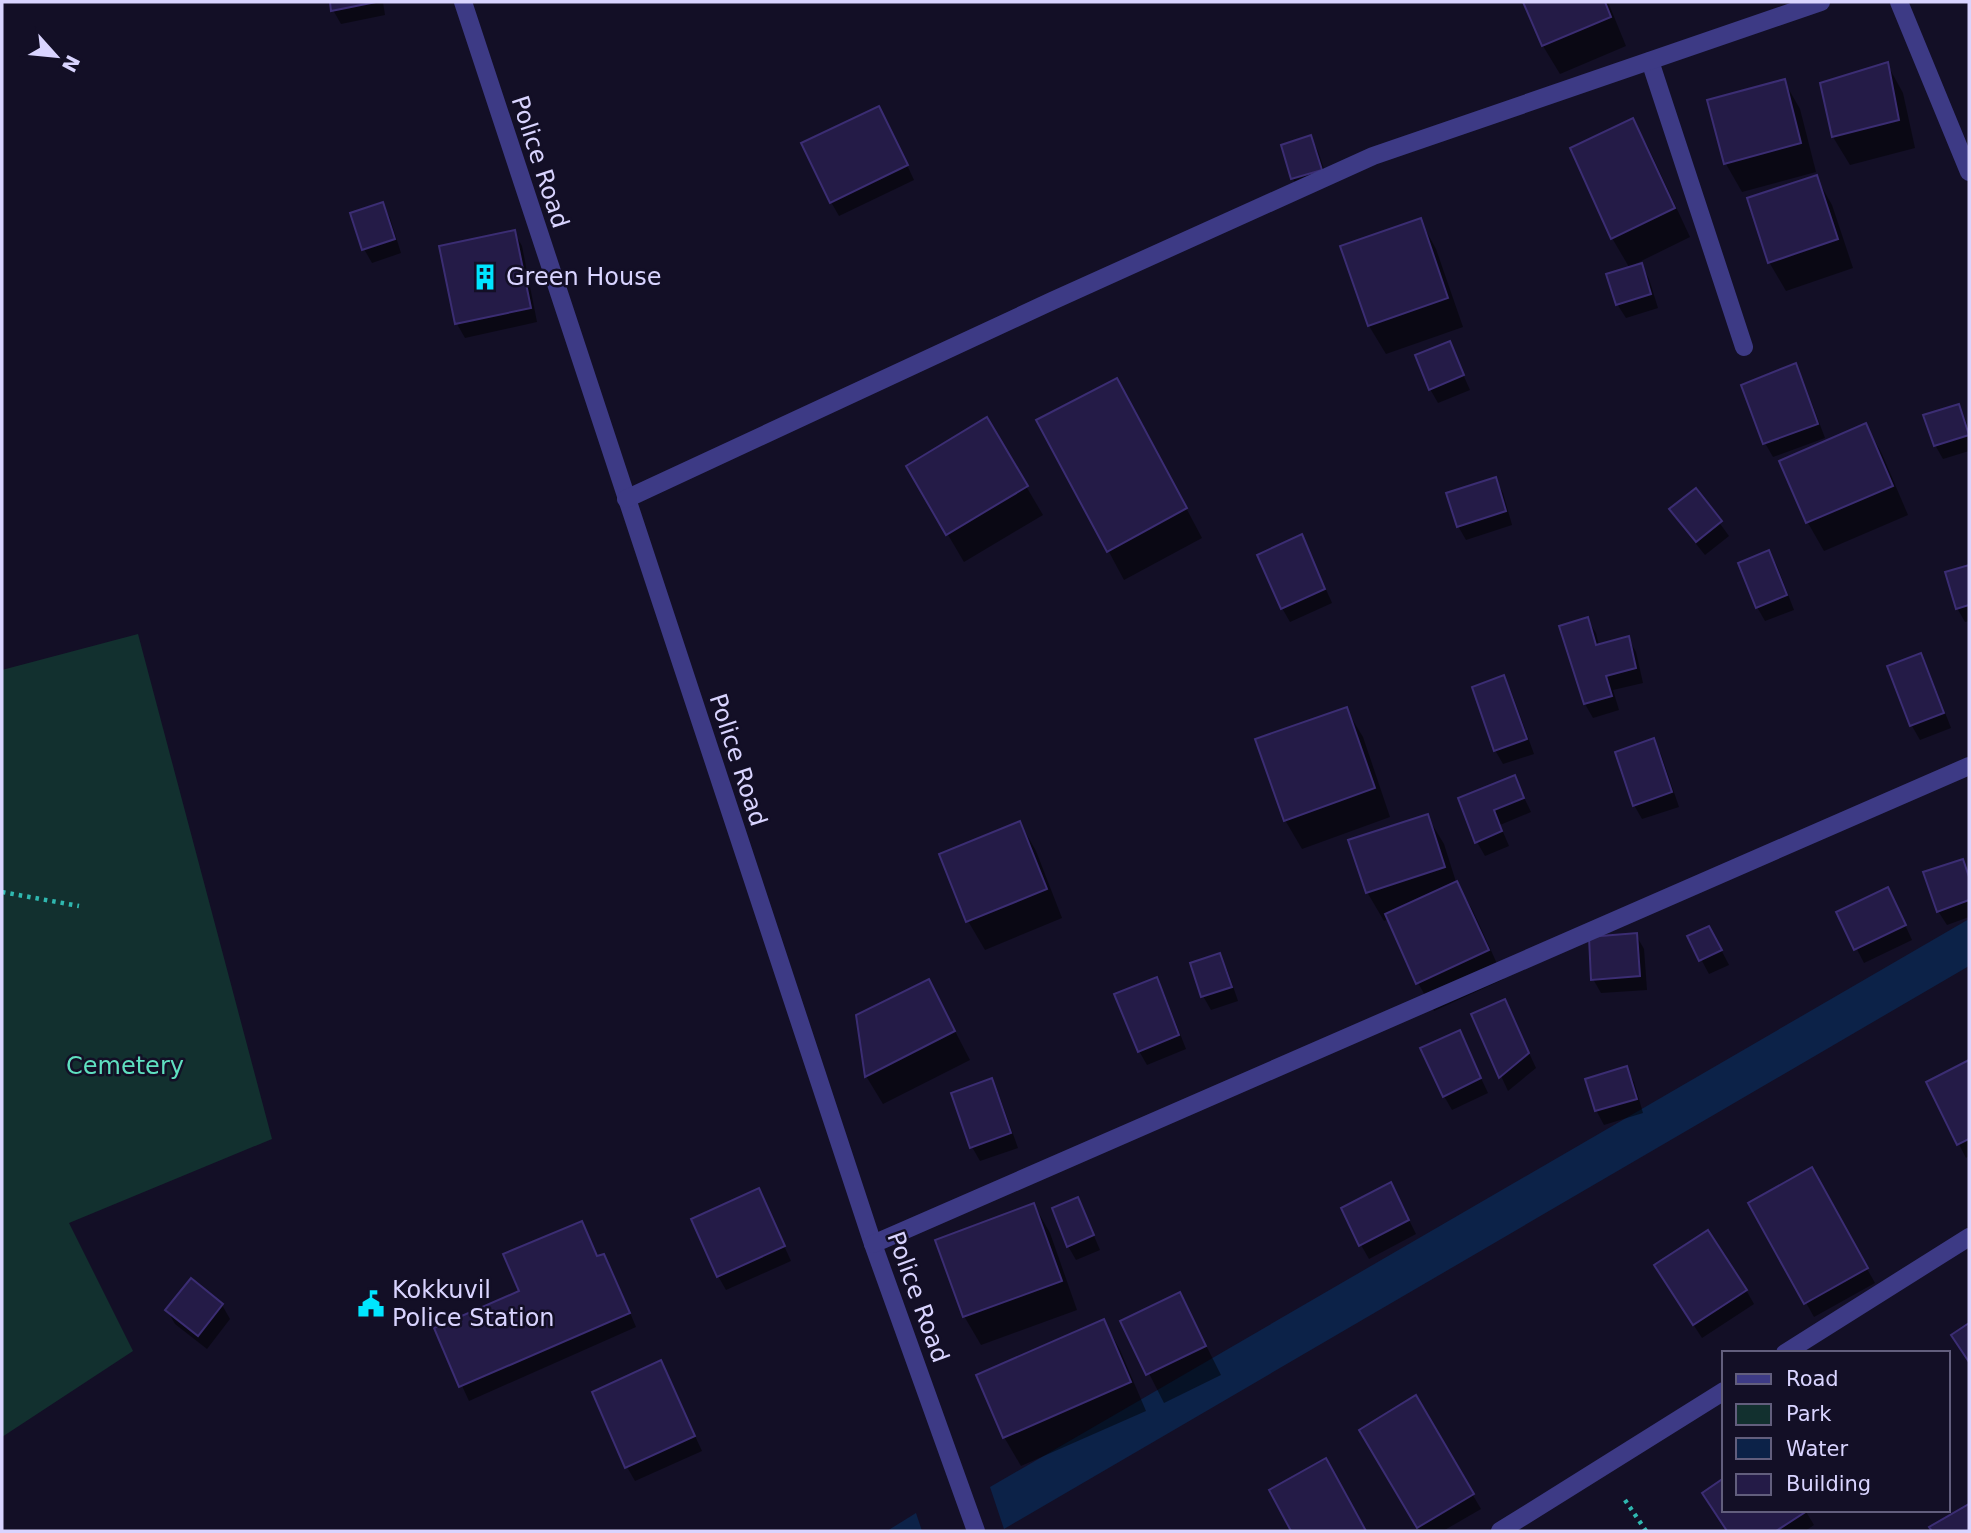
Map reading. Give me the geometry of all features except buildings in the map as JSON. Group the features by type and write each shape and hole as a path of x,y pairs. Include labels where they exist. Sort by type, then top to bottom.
{"street":[{"name":"Police Road","path":"463,2 873,1244 976,1531"},
{"path":"626,499 1052,301 1373,156 1821,2"},
{"path":"1899,2 1969,172"},
{"path":"1650,61 1744,347"},
{"path":"873,1244 1969,766"},
{"path":"1788,1351 1969,1237"},
{"path":"1500,1531 1722,1392"}],"path":[{"path":"2,892 79,906"}],"green space":[{"name":"Cemetery","path":"138,634 272,1139 69,1223 133,1351 2,1437 2,670"}],"water":[{"path":"1969,919 1969,966 1004,1529 990,1487"},
{"path":"916,1513 922,1531 887,1531"}],"place":[{"name":"Green House","path":"485,277"},
{"name":"Kokkuvil Police Station","path":"371,1304"}]}
